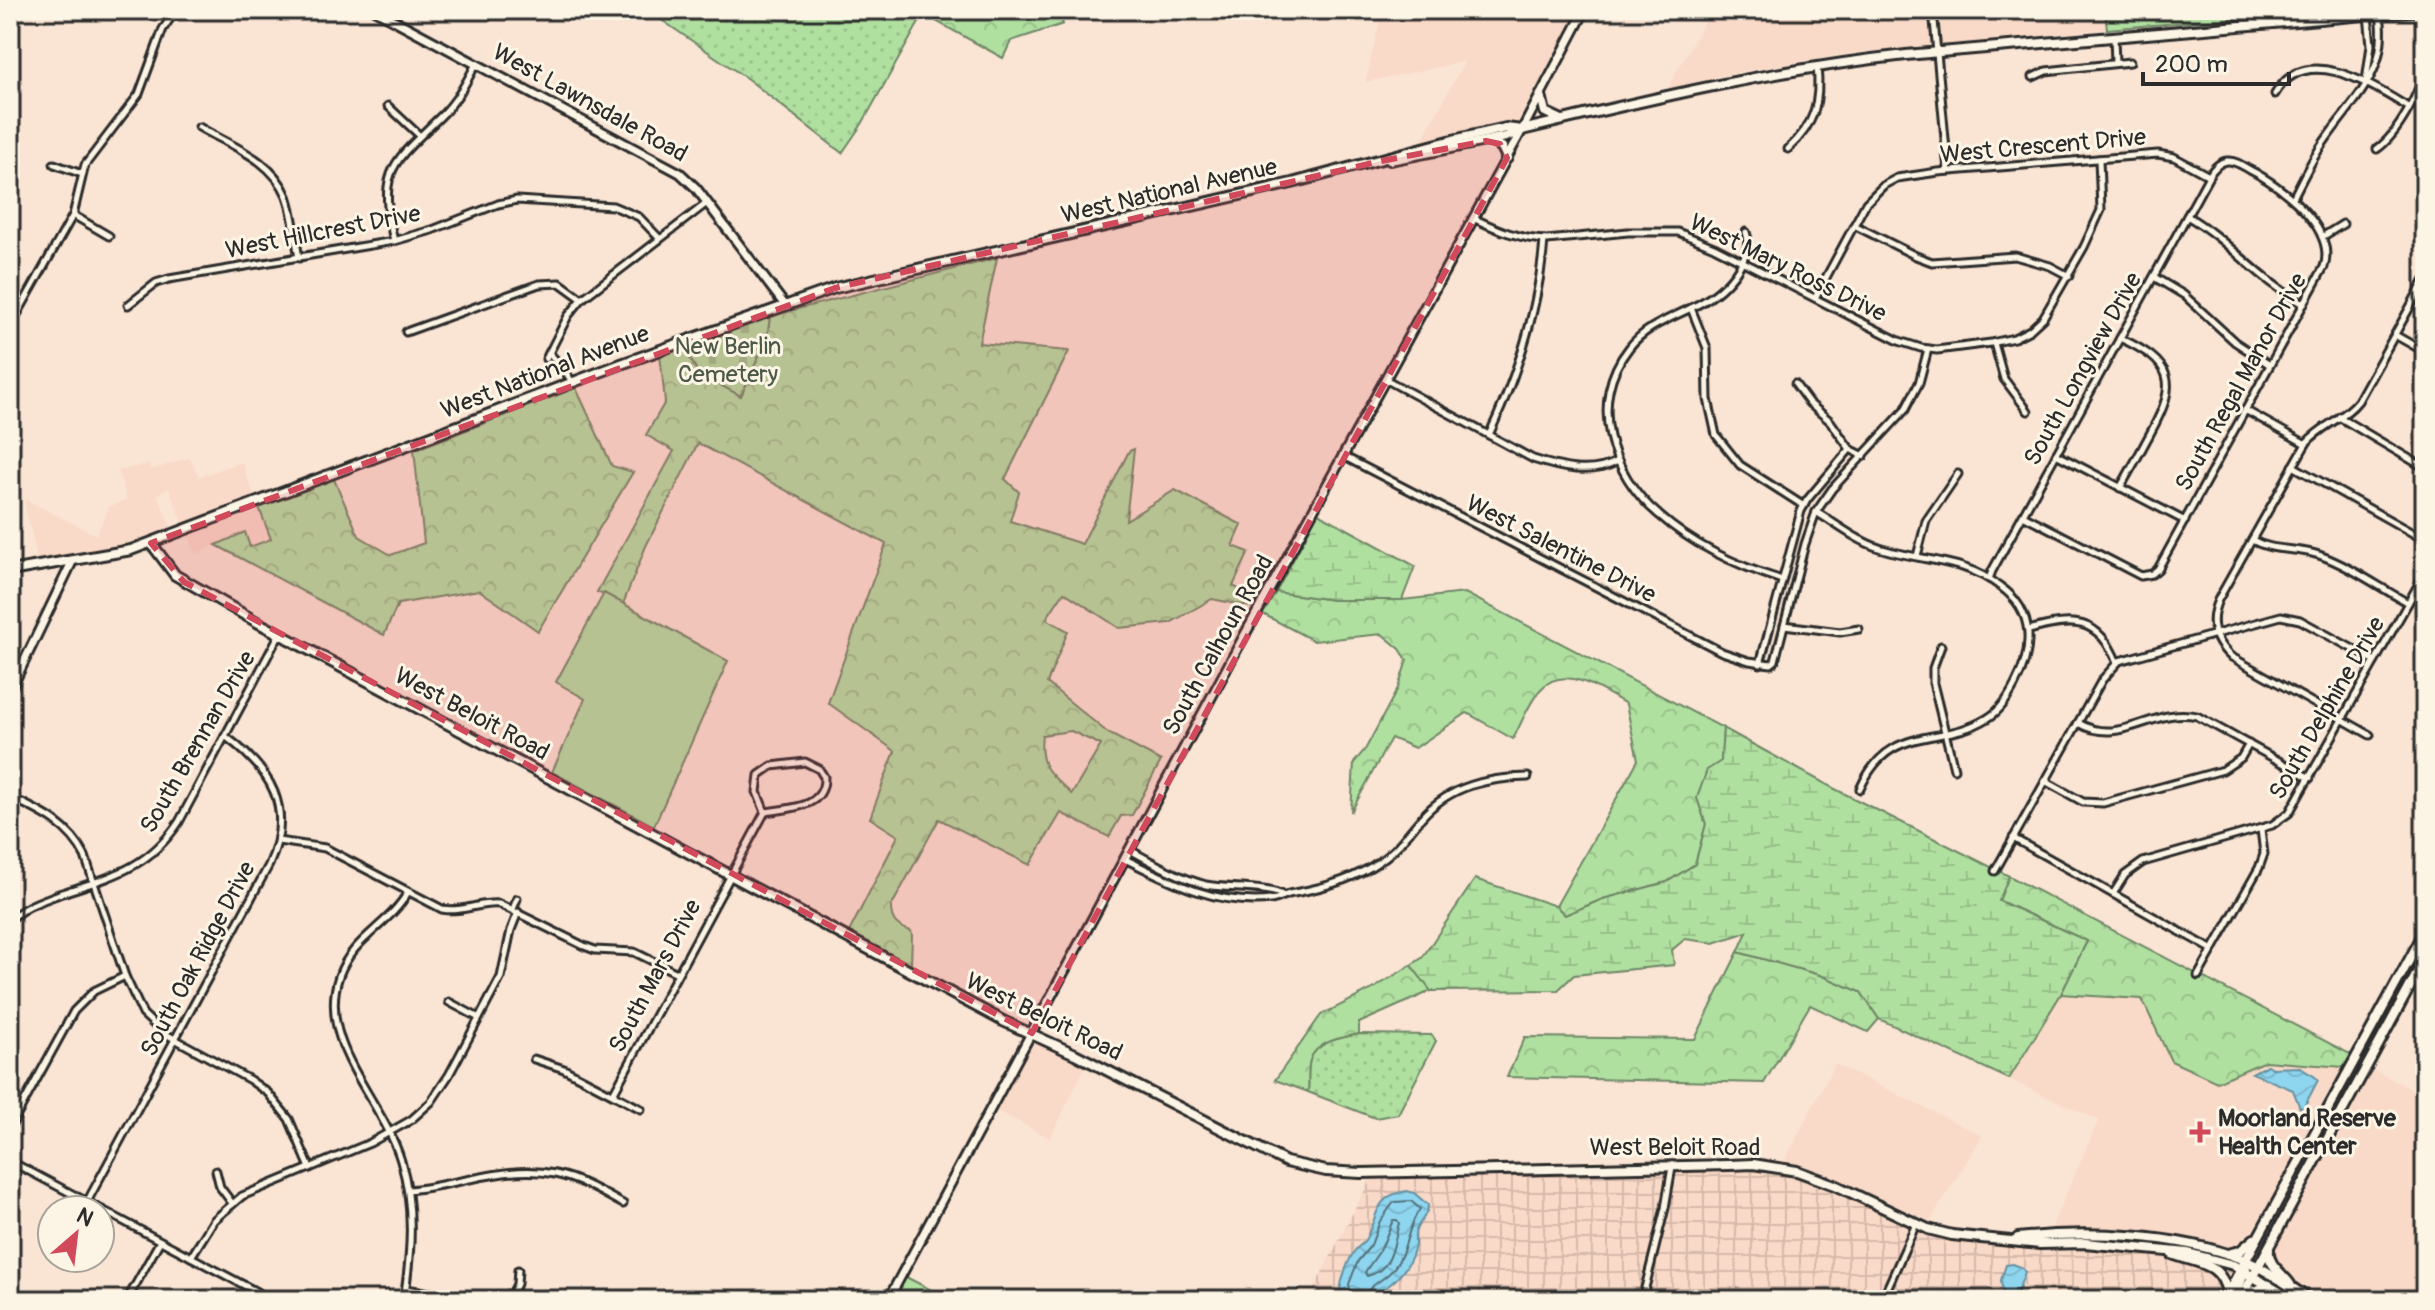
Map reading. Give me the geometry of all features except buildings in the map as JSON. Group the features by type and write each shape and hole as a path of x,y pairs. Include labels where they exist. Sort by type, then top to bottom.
{"main road":[{"name":"West National Avenue","path":"10,571 116,555 784,304 848,284 1381,161 1506,137 1522,130 1718,84 1817,66 1937,52 2422,10"},
{"path":"1541,95 1545,112 1563,120"},
{"name":"West National Avenue","path":"1381,161 1506,128 1522,130"},
{"path":"1486,141 1500,144 1507,158"},
{"name":"West Beloit Road","path":"151,543 184,582 279,634 907,970 1273,1157 1311,1169 1361,1173 1753,1164 1797,1171 1835,1185 1916,1224 1952,1235 2040,1244 2085,1243 2156,1248 2188,1253 2248,1268 2293,1288 2310,1300"},
{"path":"2233,1298 2248,1268 2258,1236 2425,933"},
{"path":"2233,1298 2248,1268 2270,1244 2425,959"},
{"name":"West Beloit Road","path":"2005,1239 2065,1235 2152,1239 2227,1254 2293,1300"},
{"path":"2227,1254 2240,1251 2258,1236"},
{"path":"2270,1244 2268,1255 2273,1265 2293,1288"},
{"path":"2156,1248 2216,1269 2233,1298"},
{"path":"2233,1298 2269,1285"}],"street":[{"path":"10,326 73,215 82,174 89,158 139,94 163,29 176,10"},
{"name":"West Lawnsdale Road","path":"375,10 670,166 689,180 708,202 784,304"},
{"name":"South Calhoun Road","path":"888,1300 1585,10"},
{"path":"1933,10 1948,171"},
{"path":"2253,10 2254,25"},
{"path":"2293,198 2317,153 2373,75 2379,62 2382,38 2380,14"},
{"path":"2366,82 2371,45 2368,15"},
{"path":"2114,37 2115,63"},
{"path":"2033,77 2046,71 2130,62"},
{"path":"394,241 387,198 389,180 402,153 448,109 477,64"},
{"path":"1788,149 1805,132 1816,112 1819,96 1817,66"},
{"path":"2377,149 2390,138 2408,107 2421,84 2424,67"},
{"path":"2275,94 2289,77 2309,71 2337,72 2366,82 2408,107"},
{"path":"388,106 419,135"},
{"path":"199,127 251,155 276,176 290,206 299,258"},
{"name":"West Crescent Drive","path":"1854,225 1866,203 1878,190 1897,178 1948,171 2169,155 2209,176"},
{"name":"West Mary Ross Drive","path":"1473,218 1512,236 1544,240 1665,230 1693,237 1899,341 1928,349 1994,343 2014,338 2037,324 2069,276 2101,210 2099,159"},
{"path":"2209,176 2220,163 2233,161 2261,175 2293,198 2322,237 2343,224"},
{"path":"54,164 82,174"},
{"name":"South Longview Drive","path":"1989,579 2209,176"},
{"name":"West Hillcrest Drive","path":"128,305 156,283 169,279 394,241 498,204 530,200 613,206 639,217 660,239"},
{"path":"572,383 563,368 547,356 568,316 582,299 708,202"},
{"path":"73,215 109,236"},
{"path":"2187,216 2223,239 2272,285 2304,304"},
{"path":"1815,299 1854,225 1932,262 2015,256 2050,266 2069,276"},
{"path":"1746,232 1748,245 1742,261 1715,295 1657,324 1630,345 1613,375 1607,398 1606,425 1618,461 1640,496 1677,529 1728,559 1782,580"},
{"name":"South Regal Manor Drive","path":"2023,515 2136,574 2150,575 2158,569 2326,260 2327,251 2322,237"},
{"path":"1489,435 1531,322 1538,296 1544,240"},
{"path":"2154,277 2195,303 2243,349 2270,365"},
{"path":"2370,735 2230,656 2221,647 2213,618 2217,603 2306,444 2317,431 2358,401 2425,280"},
{"path":"406,332 539,284 560,283 582,299"},
{"path":"1691,308 1707,348 1708,399 1716,435 1740,465 1804,506"},
{"path":"2395,335 2425,352"},
{"path":"2120,338 2151,354 2165,372 2168,390 2163,410 2120,488"},
{"path":"1994,343 2004,379 2028,411"},
{"path":"1850,449 1804,506 1782,580 1763,664 1775,661 1816,512 1832,489 1905,410 1919,383 1928,349"},
{"path":"1385,379 1533,459 1567,469 1597,468 1618,461"},
{"path":"1795,384 1809,403 1830,421 1850,449 1864,456"},
{"path":"2245,410 2306,444"},
{"path":"2339,417 2425,468"},
{"path":"2056,454 2185,521"},
{"name":"West Salentine Drive","path":"1343,456 1722,652 1763,664"},
{"path":"2293,466 2425,540"},
{"path":"1917,556 1923,528 1931,511 1958,474"},
{"path":"1816,512 1878,548 1951,562 1989,579 2015,599 2029,630 2025,666 2004,704 1985,720 1906,742 1888,752 1874,764 1860,789"},
{"path":"2252,540 2266,547 2324,557 2408,603"},
{"path":"10,691 72,562"},
{"name":"South Delphine Drive","path":"2113,894 2125,875 2143,862 2261,829 2289,813 2425,573"},
{"path":"1995,871 2106,673 2117,663 2215,633 2286,616 2300,620 2375,661"},
{"path":"2029,630 2063,621 2083,624 2105,639 2117,663"},
{"path":"1784,625 1840,632 1859,629"},
{"name":"South Brennan Drive","path":"10,920 38,902 135,867 164,843 179,822 279,634"},
{"path":"1941,646 1932,677 1954,769"},
{"path":"2078,723 2094,731 2109,732 2172,715 2188,714 2203,719 2310,778"},
{"name":"South Oak Ridge Drive","path":"91,1194 269,865 278,841 278,812 270,783 255,760 225,736"},
{"path":"2045,781 2083,802 2110,802 2223,770 2241,758 2249,744"},
{"path":"805,762 819,769 824,777 824,786 815,801 765,812 757,792 757,783 765,769 805,762"},
{"path":"1125,859 1176,885 1198,892 1240,899 1275,899 1347,878 1380,861 1429,810 1470,784 1494,778 1528,777"},
{"path":"10,797 51,818 71,833 85,856 132,995 146,1018 175,1039 268,1093 289,1119 310,1168"},
{"name":"South Mars Drive","path":"613,1094 765,812"},
{"path":"2198,976 2262,861 2264,845 2261,829"},
{"path":"2013,838 2213,950"},
{"path":"278,841 325,848 450,911 493,903 516,910 584,946 595,950 634,952 677,973"},
{"path":"1130,850 1201,883 1241,890 1275,890 1282,895"},
{"path":"1198,892 1201,883"},
{"path":"1240,899 1241,890"},
{"path":"404,1300 411,1239 408,1190 401,1158 343,1045 334,1001 339,978 351,952 395,911 408,892"},
{"path":"191,1257 214,1220 232,1203 254,1190 389,1133 411,1120 431,1102 449,1075 504,968 517,899"},
{"path":"10,1128 74,1011 94,991 125,976"},
{"path":"449,1002 479,1018"},
{"path":"534,1059 564,1069 641,1109"},
{"path":"10,1161 72,1194"},
{"path":"1642,1300 1672,1167"},
{"path":"216,1171 220,1187 232,1203"},
{"path":"408,1190 516,1172 541,1172 586,1184 623,1204"},
{"path":"116,1217 272,1300"},
{"path":"1882,1300 1916,1224"},
{"path":"127,1300 160,1241"},
{"path":"509,1300 518,1282 518,1270"},
{"path":"406,1289 471,1300"}],"highlighted area":[{"path":"1486,141 1500,144 1507,158 1032,1033 184,582 151,543 835,288 1381,161"}],"shaded area":[{"path":"1382,10 1579,10 1518,122 1418,148 1465,61 1366,82"},
{"path":"1711,10 2105,10 2107,29 1851,53 1743,71 1668,88"},
{"path":"190,458 199,477 241,462 271,539 250,547 244,532 196,554 169,488 157,494 173,533 131,550 39,567 24,499 96,535 110,506 127,500 118,471 148,464 151,470"},
{"name":"Moorland Reserve Health Center","path":"2061,994 2142,999 2171,1061 2217,1082 2265,1061 2344,1067 2279,1187 2242,1247 2233,1250 2111,1233 2050,1231 2099,1120 2009,1079"},
{"path":"1032,1033 1088,1061 1050,1138 992,1108"},
{"path":"1835,1064 1982,1136 1930,1221 1801,1164 1784,1162"},
{"path":"2366,1066 2425,1097 2425,1300 2240,1300"},
{"path":"1775,1167 1787,1176 1797,1171 1937,1232 2167,1245 2245,1260 2224,1300 2048,1300 2022,1286 2013,1300 1308,1300 1374,1172"}],"green space":[{"path":"647,10 926,10 862,124 842,153 749,80"},
{"path":"926,10 1058,10 1063,24 1011,41 1003,58 925,15"},
{"path":"2105,10 2330,10 2107,29"},
{"path":"997,258 979,343 1069,351 1005,479 1019,492 1010,521 1082,544 1129,451 1134,449 1126,520 1175,490 1242,525 1233,546 1249,552 1233,586 1248,594 1260,591 1252,607 1212,599 1170,623 1119,628 1064,592 1046,619 1068,631 1047,683 1108,733 1161,761 1132,815 1121,816 1109,837 1061,813 1030,865 939,819 891,907 896,923 911,931 911,965 849,932 898,836 870,818 895,751 828,703 886,544 698,443 646,546 623,604 597,592 674,451 646,435 665,402 660,354 683,346 699,374 767,338 770,316","holes":["1071,731 1101,745 1072,794 1047,769 1041,746 1042,735"]},
{"name":"New Berlin Cemetery","path":"770,316 767,338 741,396 699,374 683,346"},
{"path":"576,388 612,466 633,472 538,631 479,590 398,604 384,635 216,545 245,532 250,547 271,539 258,505 333,477 359,536 391,555 424,543 414,450"},
{"path":"1318,513 1415,566 1402,600 1333,600 1276,592"},
{"path":"1276,592 1333,600 1402,600 1465,593 1723,728 1721,761 1697,798 1706,824 1695,864 1667,882 1603,899 1565,915 1556,906 1638,760 1626,704 1595,687 1572,679 1551,682 1541,689 1513,739 1467,713 1415,748 1391,738 1351,812 1354,763 1366,748 1398,688 1407,660 1400,649 1382,634 1314,641 1263,614"},
{"path":"604,593 728,661 654,826 552,772 585,699 556,682"},
{"path":"1723,728 1833,788 2009,876 1999,901 2087,941 2061,994 2009,1079 1879,1019 1861,992 1820,975 1738,952 1747,932 1714,943 1685,939 1672,950 1674,965 1574,975 1558,990 1431,991 1411,965 1422,958 1475,879 1556,906 1565,915 1603,899 1667,882 1695,864 1706,824 1697,798 1707,770 1721,761"},
{"path":"2009,876 2352,1055 2344,1067 2265,1061 2217,1082 2171,1061 2142,999 2061,994 2087,941 1998,900"},
{"path":"1738,952 1820,975 1861,992 1879,1019 1868,1032 1810,1005 1764,1083 1507,1077 1525,1037 1695,1039"},
{"path":"1411,965 1431,991 1359,1023 1359,1034 1331,1041 1318,1048 1309,1064 1308,1092 1275,1080 1321,1015 1373,989"},
{"path":"1359,1034 1432,1035 1436,1041 1398,1114 1375,1118 1308,1092 1310,1060 1318,1048 1331,1041"},
{"path":"902,1275 951,1300 888,1300"}],"water":[{"path":"2267,1065 2272,1068 2300,1067 2318,1080 2304,1107 2300,1108 2293,1090 2252,1073"},
{"path":"1407,1191 1428,1205 1415,1233 1415,1246 1406,1267 1381,1291 1349,1300 1340,1290 1350,1258 1365,1240 1382,1203 1396,1193"},
{"path":"2013,1264 2025,1272 2015,1299 2010,1300 2003,1296 2001,1280 2006,1265"}],"place":[{"name":"Moorland Reserve Health Center","path":"2200,1132"}]}
